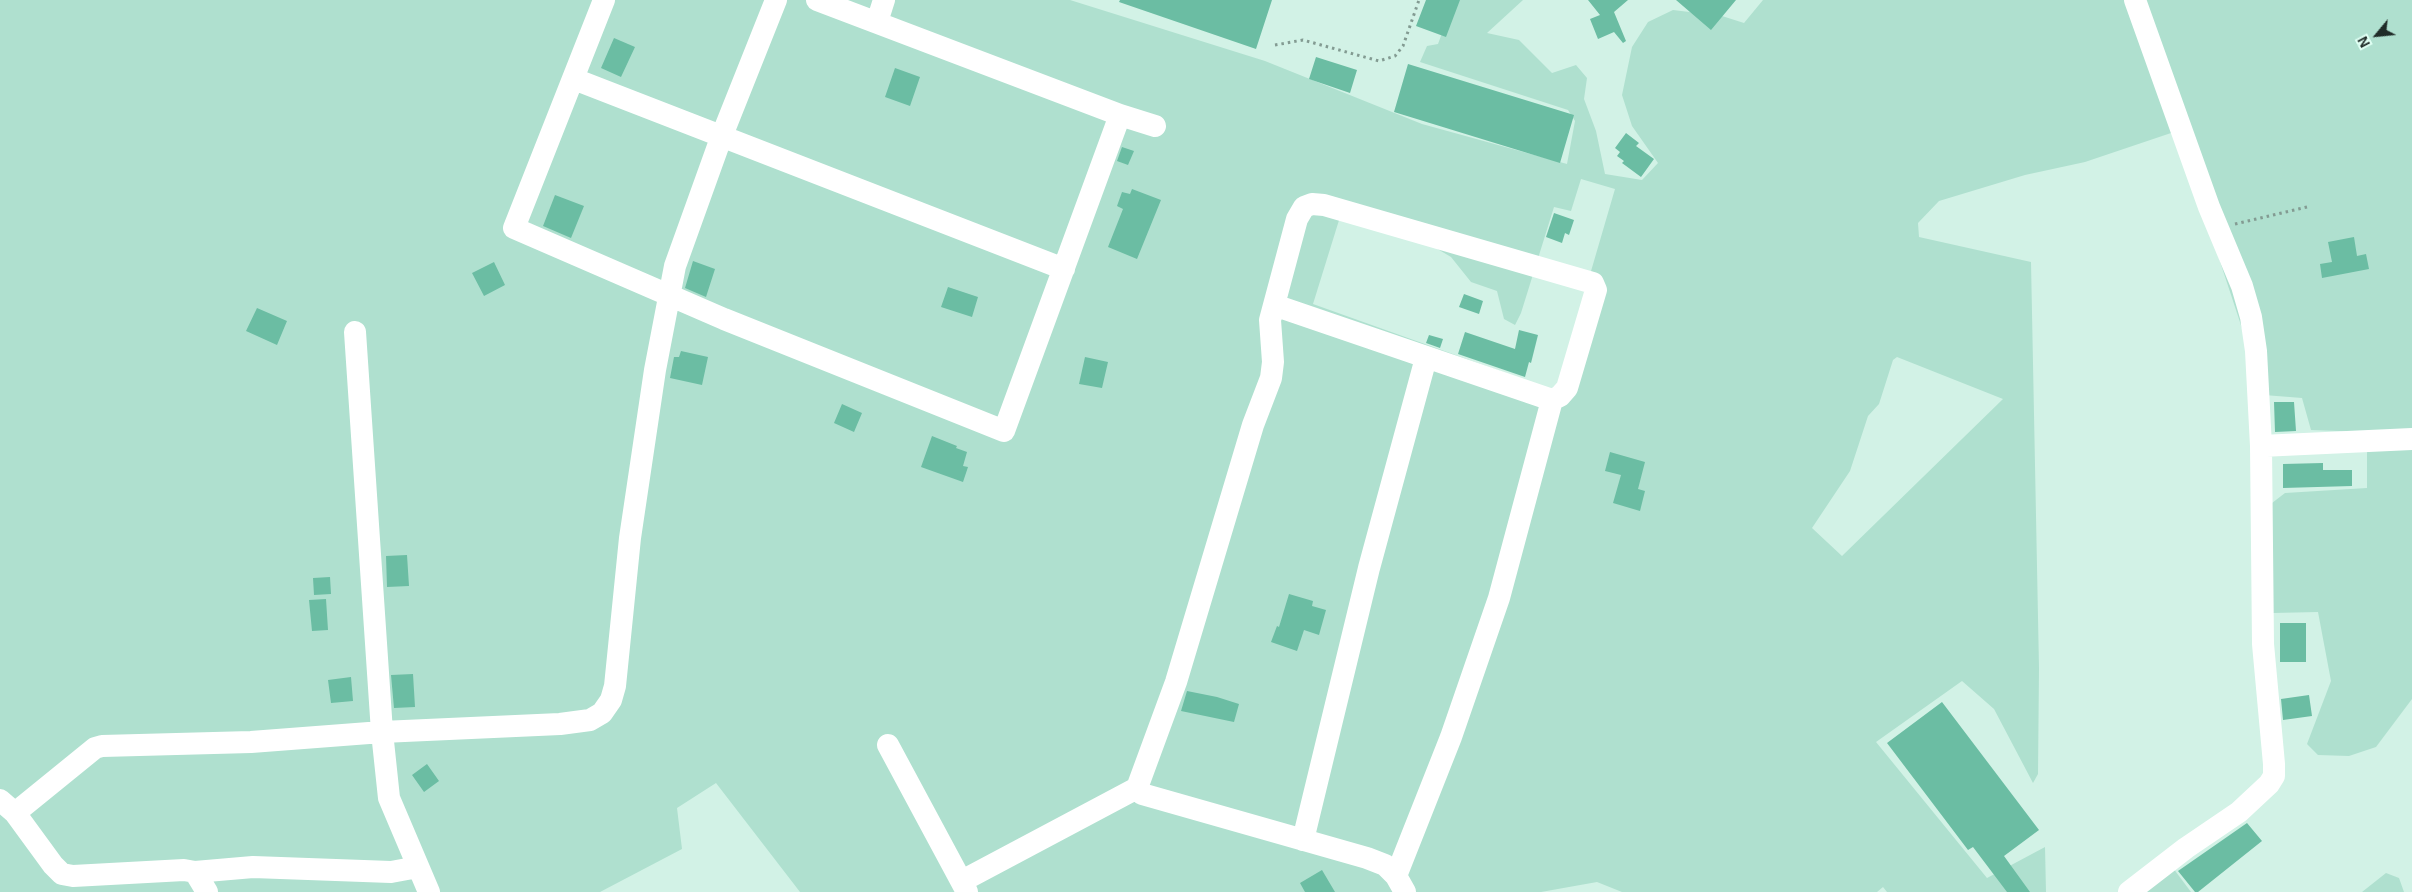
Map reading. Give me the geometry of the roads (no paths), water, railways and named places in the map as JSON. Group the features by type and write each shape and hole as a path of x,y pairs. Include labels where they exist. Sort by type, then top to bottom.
{"lane":[{"path":"604,0 514,228 669,295 1004,431 1120,114"},
{"path":"418,867 391,872 253,867 195,872 184,870 73,876 62,874 8,807 95,748 102,746 251,742 382,732 580,722 590,720 602,713 611,700 615,686 630,538 669,295 676,266 721,138 776,0"},
{"path":"817,0 1155,126"},
{"path":"877,22 884,0"},
{"path":"2129,892 2186,848 2239,812 2269,784 2274,776 2263,644 2261,446 2256,351 2250,317 2242,286 2218,228 2135,0"},
{"path":"574,79 721,138 1064,269"},
{"path":"888,745 965,887 1137,788 1176,682 1253,424 1271,378 1273,362 1270,320 1274,305 1297,219 1304,207 1312,204 1324,205 1593,283 1596,290 1567,388 1560,396 1552,400 1274,305"},
{"path":"355,332 382,732 389,798 429,892"},
{"path":"1303,840 1369,568 1426,358"},
{"path":"1401,884 1499,598 1552,400"},
{"path":"2261,446 2412,439"},
{"path":"1137,788 1142,794 1368,858 1385,865 1401,884"},
{"path":"195,872 207,892"}]}
